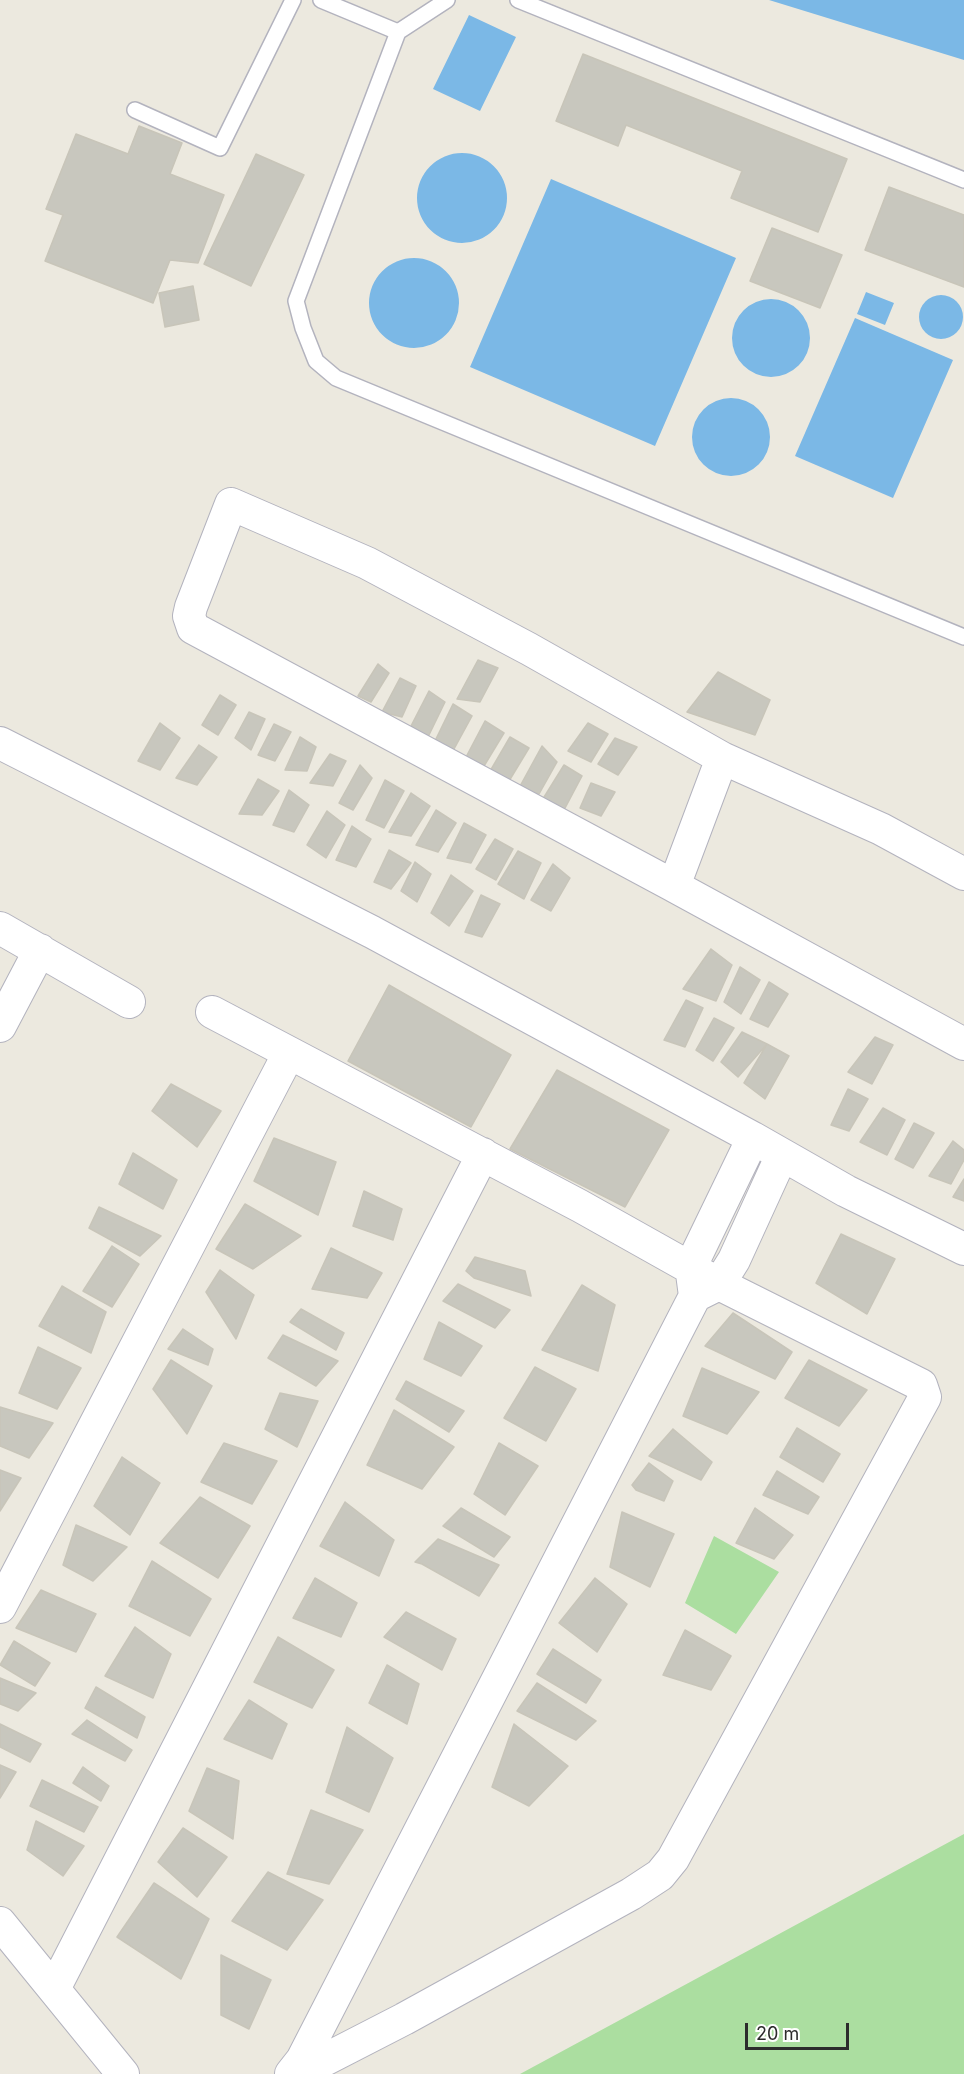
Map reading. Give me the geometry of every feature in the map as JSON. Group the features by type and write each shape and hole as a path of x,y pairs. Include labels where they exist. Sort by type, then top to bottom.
{"street":[{"path":"964,874 881,829 722,758 528,649 367,563 231,504 191,607 189,616 193,628 964,1044"},
{"path":"0,743 372,932 753,1138 846,1191 964,1249"},
{"path":"674,886 722,758"},
{"path":"0,928 129,1002"},
{"path":"0,1026 40,950"},
{"path":"212,1012 483,1155 702,1282 921,1385 925,1397 673,1859 660,1875 631,1894 445,1997 297,2074"},
{"path":"0,1607 289,1053"},
{"path":"291,2074 307,2049 702,1282 753,1138"},
{"path":"54,1989 483,1155"},
{"path":"702,1282 734,1260 782,1155"},
{"path":"0,1923 123,2074"}],"lane":[{"path":"135,110 220,148 293,0"},
{"path":"321,0 398,32"},
{"path":"447,0 398,32 296,301 303,328 316,361 336,378 964,637"},
{"path":"518,0 964,180"}],"green space":[{"path":"714,1536 779,1572 736,1634 685,1603"},
{"path":"964,1834 964,2074 520,2074"}],"water":[{"path":"769,0 964,0 964,60"},
{"path":"469,15 516,37 480,111 433,89"},
{"path":"462,153 479,156 494,166 504,181 507,198 504,215 494,230 479,240 462,243 445,240 430,230 420,215 417,198 420,181 430,166 445,156"},
{"path":"551,179 736,258 655,446 470,367"},
{"path":"414,258 431,261 446,271 456,286 459,303 456,320 446,335 431,345 414,348 397,345 382,335 372,320 369,303 372,286 382,271 397,261"},
{"path":"866,292 894,303 885,325 857,314"},
{"path":"941,295 957,301 963,317 957,333 941,339 925,333 919,317 925,301"},
{"path":"771,299 786,302 803,316 810,338 807,353 793,370 771,377 756,374 739,360 732,338 735,323 749,306"},
{"path":"855,318 953,360 893,498 795,456"},
{"path":"731,398 746,401 763,415 770,437 767,452 753,469 731,476 716,473 699,459 692,437 695,422 709,405"}],"building":[{"path":"583,54 847,159 818,232 731,198 742,171 626,125 618,146 556,121"},
{"path":"139,126 182,143 170,174 224,195 198,263 170,260 153,303 45,261 63,215 46,209 76,134 128,154"},
{"path":"256,154 304,175 251,286 204,264"},
{"path":"889,187 964,215 964,287 865,250"},
{"path":"772,228 842,255 820,308 750,281"},
{"path":"193,286 199,320 165,327 159,293"},
{"path":"478,660 498,668 480,702 457,699"},
{"path":"378,664 389,673 371,702 358,696"},
{"path":"718,672 770,700 755,735 687,712"},
{"path":"400,678 416,686 402,717 382,712"},
{"path":"429,691 445,702 427,739 411,726"},
{"path":"220,695 236,705 218,735 202,725"},
{"path":"453,704 472,716 454,749 434,743"},
{"path":"249,712 265,719 251,750 235,738"},
{"path":"485,721 504,733 484,766 465,759"},
{"path":"160,723 180,738 160,770 138,761"},
{"path":"588,723 608,734 591,762 568,751"},
{"path":"274,724 291,732 275,761 258,755"},
{"path":"300,737 316,747 307,771 285,770"},
{"path":"510,737 529,748 509,781 489,773"},
{"path":"615,738 637,747 618,775 598,764"},
{"path":"199,745 217,757 197,785 176,778"},
{"path":"542,746 557,762 539,794 519,788"},
{"path":"330,754 346,761 333,786 310,783"},
{"path":"360,765 372,778 353,810 339,803"},
{"path":"564,765 582,776 564,810 541,802"},
{"path":"258,779 279,791 262,815 239,814"},
{"path":"385,780 404,791 384,828 366,820"},
{"path":"591,783 615,792 601,816 580,808"},
{"path":"289,790 309,805 294,832 273,825"},
{"path":"411,793 430,806 411,836 389,832"},
{"path":"436,810 456,823 438,852 416,845"},
{"path":"327,811 345,825 326,858 307,845"},
{"path":"464,823 486,835 471,863 447,858"},
{"path":"352,826 371,839 356,867 336,860"},
{"path":"495,839 513,849 496,880 476,869"},
{"path":"389,850 411,863 391,889 374,882"},
{"path":"518,851 541,863 524,899 498,884"},
{"path":"415,862 431,874 417,902 401,891"},
{"path":"553,864 570,878 551,911 531,900"},
{"path":"451,875 473,891 449,926 431,913"},
{"path":"481,895 500,904 482,937 465,932"},
{"path":"711,949 732,965 716,1001 683,989"},
{"path":"740,967 760,980 741,1014 724,1002"},
{"path":"769,982 788,994 768,1027 750,1019"},
{"path":"389,985 511,1055 471,1127 348,1061"},
{"path":"686,1000 703,1008 685,1047 664,1040"},
{"path":"714,1018 734,1028 713,1061 696,1050"},
{"path":"742,1032 767,1044 738,1077 721,1062"},
{"path":"875,1037 893,1045 872,1084 848,1072"},
{"path":"767,1044 789,1056 765,1099 744,1083"},
{"path":"557,1070 669,1130 625,1207 510,1149"},
{"path":"171,1084 221,1111 197,1147 152,1111"},
{"path":"848,1089 868,1099 849,1131 831,1125"},
{"path":"883,1108 905,1120 887,1155 860,1142"},
{"path":"914,1123 934,1133 913,1168 895,1159"},
{"path":"274,1138 336,1162 318,1215 254,1181"},
{"path":"953,1141 964,1150 964,1160 951,1184 929,1176"},
{"path":"133,1153 177,1180 163,1209 119,1184"},
{"path":"964,1179 964,1201 953,1197"},
{"path":"364,1191 402,1209 393,1240 353,1226"},
{"path":"245,1204 301,1236 253,1269 216,1249"},
{"path":"99,1207 161,1236 140,1256 89,1228"},
{"path":"841,1234 895,1259 867,1314 816,1283"},
{"path":"112,1246 139,1264 112,1307 83,1291"},
{"path":"331,1248 382,1273 367,1298 312,1289"},
{"path":"475,1257 525,1271 531,1296 474,1278 466,1271"},
{"path":"220,1270 254,1295 236,1339 206,1292"},
{"path":"458,1284 510,1310 495,1328 443,1301"},
{"path":"582,1285 615,1305 598,1371 542,1350"},
{"path":"62,1286 106,1312 91,1353 39,1326"},
{"path":"301,1309 344,1333 336,1350 290,1322"},
{"path":"733,1313 792,1352 775,1379 705,1346"},
{"path":"439,1322 482,1346 461,1376 424,1359"},
{"path":"183,1329 213,1349 208,1365 168,1349"},
{"path":"283,1335 338,1361 316,1386 268,1358"},
{"path":"38,1347 81,1368 57,1409 19,1393"},
{"path":"171,1360 212,1386 187,1434 153,1389"},
{"path":"809,1360 867,1390 839,1426 785,1398"},
{"path":"535,1367 576,1389 546,1441 504,1418"},
{"path":"702,1368 759,1392 727,1434 683,1416"},
{"path":"406,1381 464,1411 449,1432 396,1399"},
{"path":"280,1393 318,1401 297,1447 265,1429"},
{"path":"0,1407 53,1423 29,1458 0,1446"},
{"path":"394,1410 454,1447 422,1489 367,1465"},
{"path":"797,1428 840,1454 823,1482 780,1457"},
{"path":"673,1429 712,1462 701,1480 649,1456"},
{"path":"224,1443 277,1461 252,1504 201,1482"},
{"path":"499,1443 538,1466 505,1515 474,1494"},
{"path":"122,1457 160,1483 130,1535 94,1506"},
{"path":"649,1463 673,1481 664,1501 636,1490 632,1485"},
{"path":"0,1470 21,1478 0,1511"},
{"path":"777,1471 819,1497 808,1514 763,1495"},
{"path":"200,1497 250,1526 218,1578 160,1543"},
{"path":"345,1502 394,1540 379,1576 320,1546"},
{"path":"461,1508 510,1537 494,1557 443,1526"},
{"path":"755,1508 793,1535 774,1559 736,1543"},
{"path":"622,1512 674,1534 650,1587 610,1567"},
{"path":"76,1525 127,1547 93,1581 63,1565"},
{"path":"438,1539 499,1565 479,1596 415,1562"},
{"path":"152,1561 211,1599 190,1636 129,1606"},
{"path":"315,1578 357,1603 341,1637 293,1618"},
{"path":"595,1578 627,1604 597,1652 559,1623"},
{"path":"41,1590 96,1614 76,1652 16,1628"},
{"path":"406,1612 456,1639 442,1670 384,1637"},
{"path":"135,1627 171,1654 153,1698 105,1676"},
{"path":"685,1630 731,1656 711,1690 663,1675"},
{"path":"278,1637 334,1670 312,1708 254,1682"},
{"path":"14,1641 50,1663 35,1686 0,1665"},
{"path":"553,1649 601,1680 586,1703 537,1674"},
{"path":"387,1665 419,1684 407,1724 369,1703"},
{"path":"0,1678 36,1693 18,1711 0,1704"},
{"path":"537,1683 596,1721 576,1740 517,1711"},
{"path":"96,1687 145,1717 137,1738 85,1708"},
{"path":"249,1700 287,1724 272,1759 224,1739"},
{"path":"87,1720 132,1750 125,1761 72,1734"},
{"path":"0,1724 41,1744 30,1762 0,1747"},
{"path":"514,1724 568,1766 529,1806 492,1787"},
{"path":"347,1727 393,1758 369,1812 326,1792"},
{"path":"0,1765 16,1772 0,1798"},
{"path":"83,1767 109,1786 101,1801 73,1783"},
{"path":"207,1768 239,1781 233,1839 189,1811"},
{"path":"42,1780 98,1807 84,1832 30,1806"},
{"path":"311,1810 363,1830 329,1884 287,1874"},
{"path":"36,1821 84,1846 63,1876 27,1850"},
{"path":"183,1828 227,1857 197,1897 158,1862"},
{"path":"268,1872 323,1900 287,1950 232,1921"},
{"path":"154,1883 209,1919 181,1979 117,1937"},
{"path":"221,1955 271,1980 249,2029 221,2015"}]}
